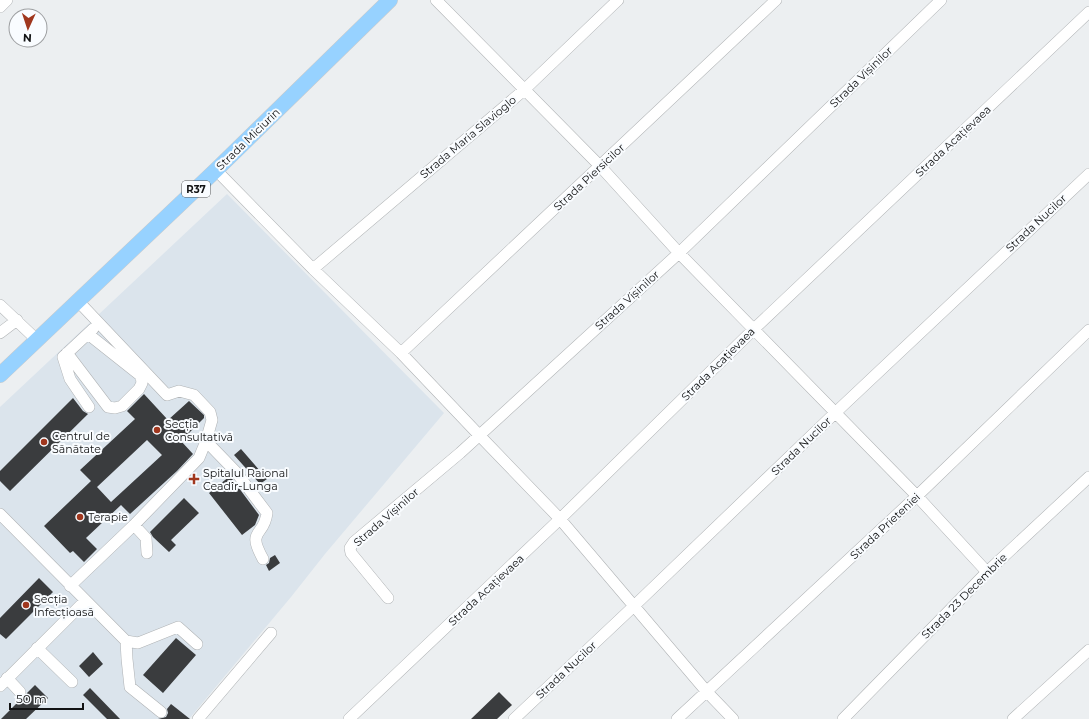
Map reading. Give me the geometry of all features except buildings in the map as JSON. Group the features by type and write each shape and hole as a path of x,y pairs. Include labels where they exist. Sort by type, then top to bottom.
{"main road":[{"name":"Strada Miciurin","path":"0,375 216,170 390,0"}],"street":[{"path":"0,7 7,0"},
{"path":"436,0 600,166 679,253 917,496 987,572"},
{"name":"Strada Maria Slavioglo","path":"313,268 524,90 618,0"},
{"name":"Strada Piersicilor","path":"401,353 776,0"},
{"name":"Strada Vișinilor","path":"388,598 351,553 350,548 354,542 460,453 679,253 942,0"},
{"name":"Strada Acațievaea","path":"349,719 560,519 754,328 1089,12"},
{"path":"216,170 313,268 401,353 560,519 707,692 733,719"},
{"name":"Strada Nucilor","path":"514,719 835,413 1089,174"},
{"path":"70,586 134,525 199,458 212,420 210,412 194,395 179,391 167,395 78,301"},
{"path":"0,305 37,340"},
{"path":"0,333 16,320"},
{"path":"89,406 70,380 63,357 99,323"},
{"name":"Strada Prieteniei","path":"677,719 917,496 1089,330"},
{"path":"67,353 108,407 115,408 122,406 139,389 142,383 141,376 88,334"},
{"path":"206,441 236,472 267,513 266,521 255,540 256,546 263,559"},
{"name":"Strada 23 Decembrie","path":"843,719 987,572 1089,477"},
{"path":"0,515 126,641 138,643 178,627 197,644"},
{"path":"134,525 146,538 148,553"},
{"path":"20,692 4,682 85,601"},
{"path":"198,719 271,633"},
{"path":"126,641 130,687 161,712"},
{"path":"37,648 72,682"},
{"path":"1013,719 1089,650"}],"shaded area":[{"name":"Spitalul Raional Ceadîr-Lunga","path":"227,194 444,413 189,719 0,719 0,407"}],"place":[{"name":"Secția Consultativă","path":"157,430"},
{"name":"Centrul de Sănătate","path":"44,442"},
{"name":"Spitalul Raional Ceadîr-Lunga","path":"194,479"},
{"name":"Terapie","path":"80,517"},
{"name":"Secția Infecțioasă","path":"26,605"}]}
